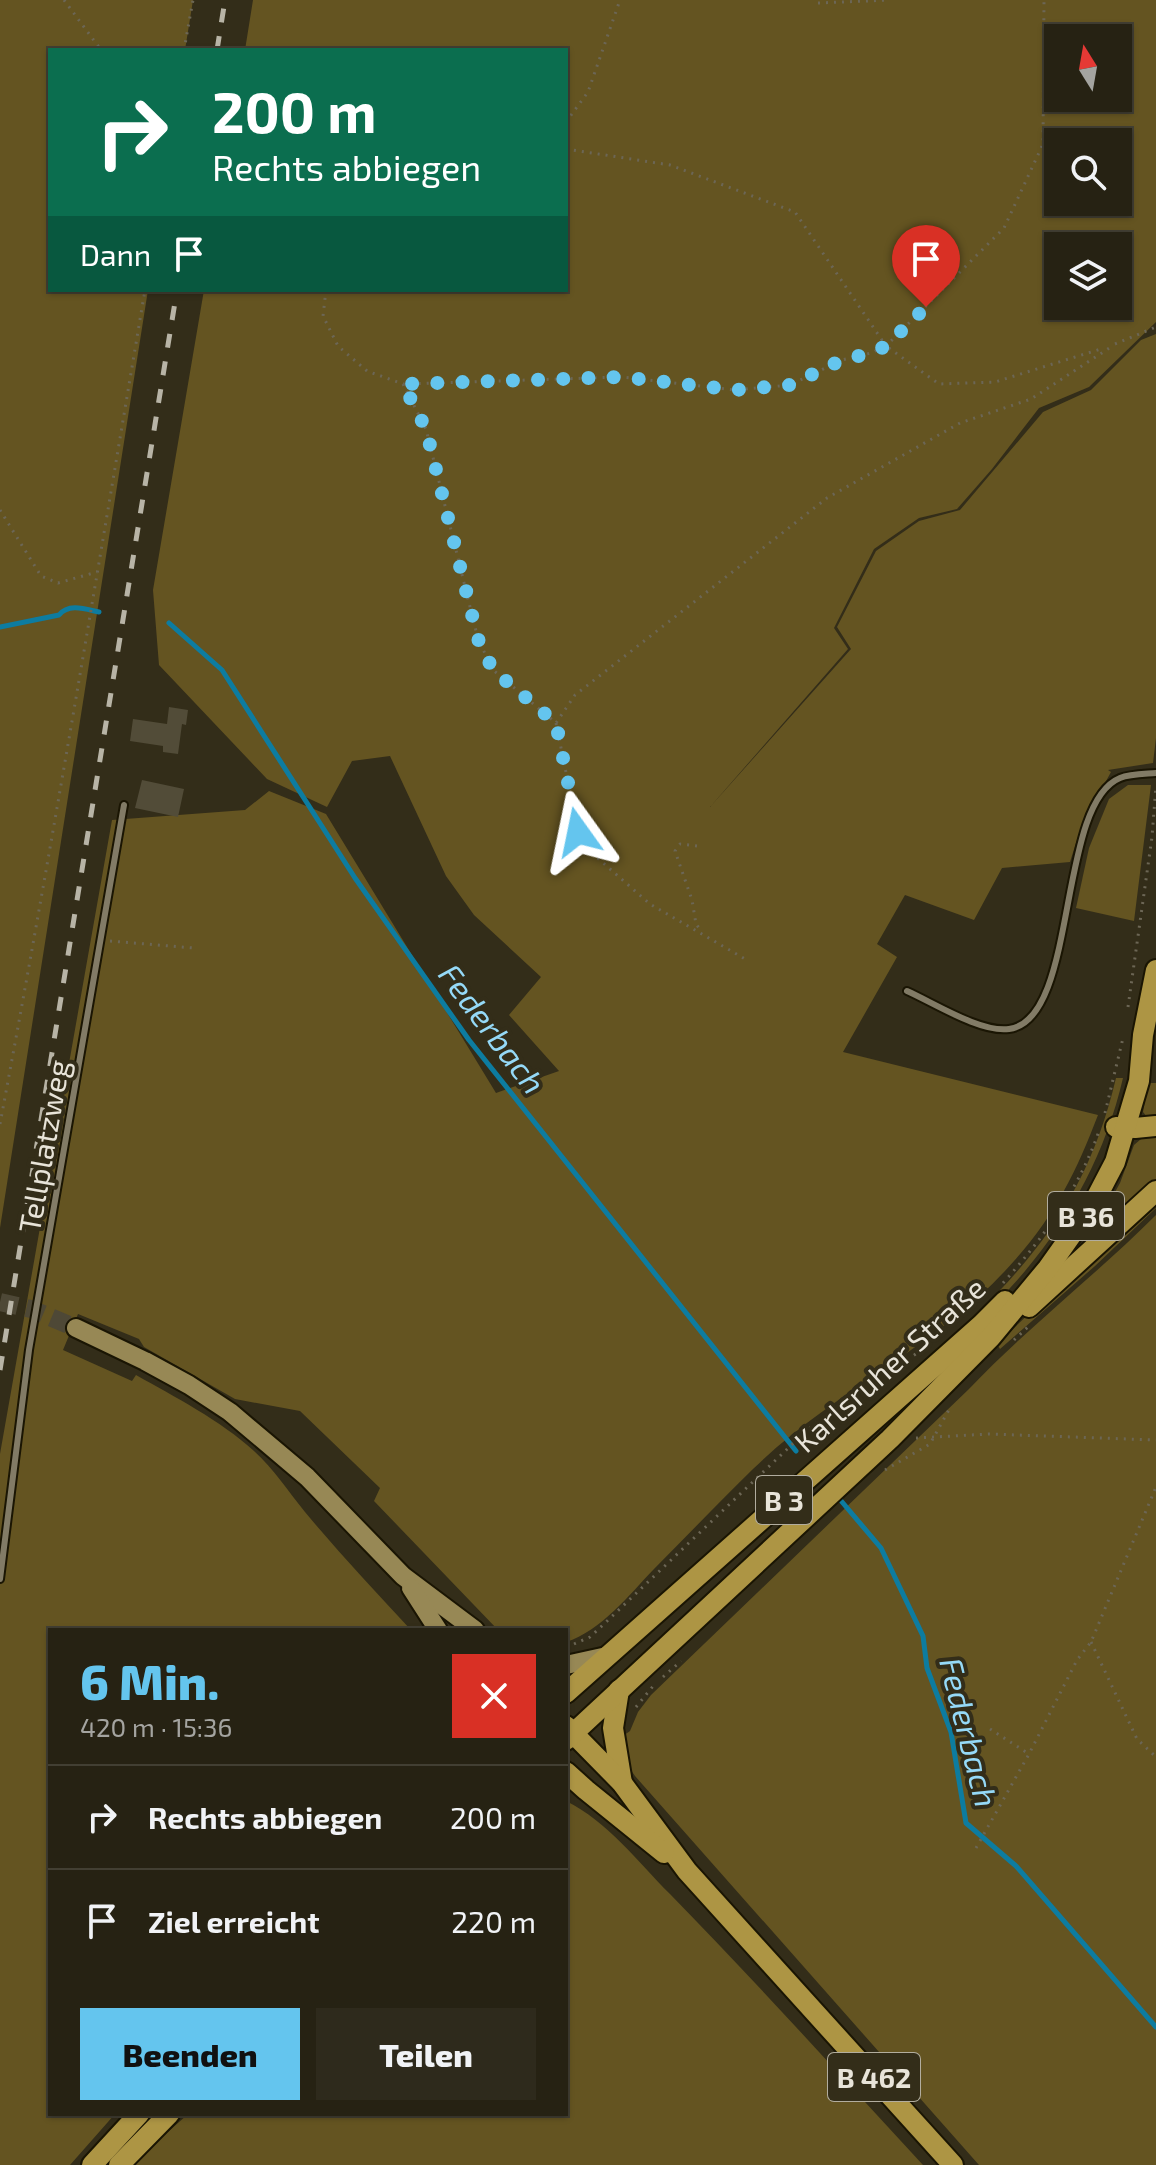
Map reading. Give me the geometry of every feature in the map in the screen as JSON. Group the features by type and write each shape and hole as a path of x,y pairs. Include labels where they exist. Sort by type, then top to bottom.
{"main road":[{"name":"B 36","path":"991,1337 1048,1268 1092,1206 1115,1162 1121,1128 1139,1081 1133,1036 1156,970"},
{"path":"1121,1128 1156,1126"},
{"name":"Karlsruher Straße","path":"568,1691 981,1325 1040,1261 1063,1230 1092,1185 1121,1128"},
{"name":"B 3","path":"568,1733 619,1690 854,1472 991,1337 1156,1191"},
{"path":"76,1328 156,1367 230,1412 307,1477 403,1576 472,1628"},
{"path":"403,1576 437,1628"},
{"path":"568,1665 607,1656"},
{"path":"619,1690 613,1728 622,1783"},
{"name":"B 462","path":"568,1733 622,1783 687,1871 953,2165"},
{"name":"B 462","path":"576,1790 687,1871"},
{"path":"92,2165 137,2116"},
{"path":"119,2165 167,2116"}],"lane":[{"path":"907,991 988,1028 1010,1029 1030,1021 1041,1008 1060,944 1084,830 1101,794 1118,778 1156,773"},
{"name":"Tellplatzweg","path":"0,1579 29,1350 124,805"}],"path":[{"path":"64,0 100,48"},
{"path":"184,48 193,0"},
{"path":"568,119 588,92 620,0"},
{"path":"818,3 889,0"},
{"path":"326,292 323,316 338,346 367,371 403,384 622,377 735,390 790,385 842,360 871,353 886,346 1004,228 1043,144 1044,0"},
{"path":"568,149 670,165 795,212 886,346 939,384 995,382 1114,345 1156,327"},
{"path":"0,1124 52,851 145,292"},
{"path":"556,723 575,695 827,498 960,423 1031,399 1114,345"},
{"path":"403,384 426,429 478,639 493,670 556,723 578,832 594,855 650,904 745,959"},
{"path":"0,510 41,576 58,583 98,572"},
{"path":"1128,1008 1152,837 1156,785"},
{"path":"697,846 680,844 675,851 692,900 696,924 705,936"},
{"path":"102,940 194,948"},
{"path":"1001,1285 1053,1222 1083,1171 1105,1112 1120,1053 1133,1036"},
{"path":"568,1645 590,1637 804,1433 842,1402 942,1336"},
{"path":"881,1473 930,1444 935,1437 989,1434 1156,1440"},
{"path":"976,1848 1077,1660 1091,1642 1156,1487"},
{"path":"1091,1642 1137,1739 1156,1757"},
{"path":"990,1729 1029,1754"}],"shaded area":[{"path":"0,0 193,0 185,48 48,48 48,292 148,292 0,1228"},
{"path":"253,0 1156,0 1156,322 1089,387 1039,408 957,509 919,518 874,549 834,628 848,649 710,807 851,649 837,627 876,551 919,521 960,510 1043,412 1091,390 1141,340 1156,334 1156,738 1153,763 1108,770 1111,772 1081,827 1070,862 1002,868 974,920 905,895 877,944 897,957 843,1052 1098,1115 1073,1174 1029,1244 985,1291 920,1344 784,1441 740,1481 614,1611 579,1637 568,1641 568,1628 496,1628 374,1501 380,1488 300,1411 235,1399 144,1347 139,1339 78,1314 63,1350 132,1381 136,1375 241,1440 268,1465 305,1512 409,1628 48,1628 48,2116 113,2116 70,2165 0,2165 0,1454 112,820 245,810 269,791 326,814 496,1093 559,1071 509,1015 541,977 474,915 446,876 390,756 352,761 327,807 267,779 159,665 153,590 204,292 568,292 568,48 245,48"},
{"path":"1128,785 1151,785 1134,921 1076,908 1089,848 1109,799"},
{"path":"1116,1078 1123,1078 1101,1147 1069,1210 1027,1269 977,1321 973,1317 1024,1264 1064,1209 1094,1148"},
{"path":"1148,1083 1156,1083 1156,1119 1147,1117 1143,1112"},
{"path":"1156,1134 1156,1184 1085,1246 1120,1183 1134,1145"},
{"path":"1156,1197 1156,1208 1000,1349 997,1344 1034,1309 1088,1268 1094,1258"},
{"path":"1156,1215 1156,2165 979,2165 635,1776 626,1763 620,1738 630,1731 638,1712 651,1695 1015,1344"},
{"path":"568,1802 595,1819 621,1843 766,1994 923,2165 131,2165 186,2116 568,2116"}],"building":[{"path":"169,707 188,710 186,725 182,724 178,754 163,752 163,746 130,741 133,719 167,724"},
{"path":"142,780 184,789 178,817 135,808"}],"waterway":[{"name":"Federbach","path":"0,627 59,615 72,608 99,612"},
{"name":"Federbach","path":"169,623 222,670 355,878 469,1040 796,1451"},
{"name":"Federbach","path":"837,1496 881,1548 923,1636 927,1668 951,1732 966,1823 1016,1866 1156,2027"}],"tunnel":[{"path":"0,1302 31,1309 76,1328"}],"railway":[{"path":"217,48 225,0"},
{"path":"0,1370 177,292"}],"route":[{"path":"578,832 556,723 493,670 478,639 426,429 403,384 622,377 735,390 790,385 842,360 886,346 926,307"}]}
